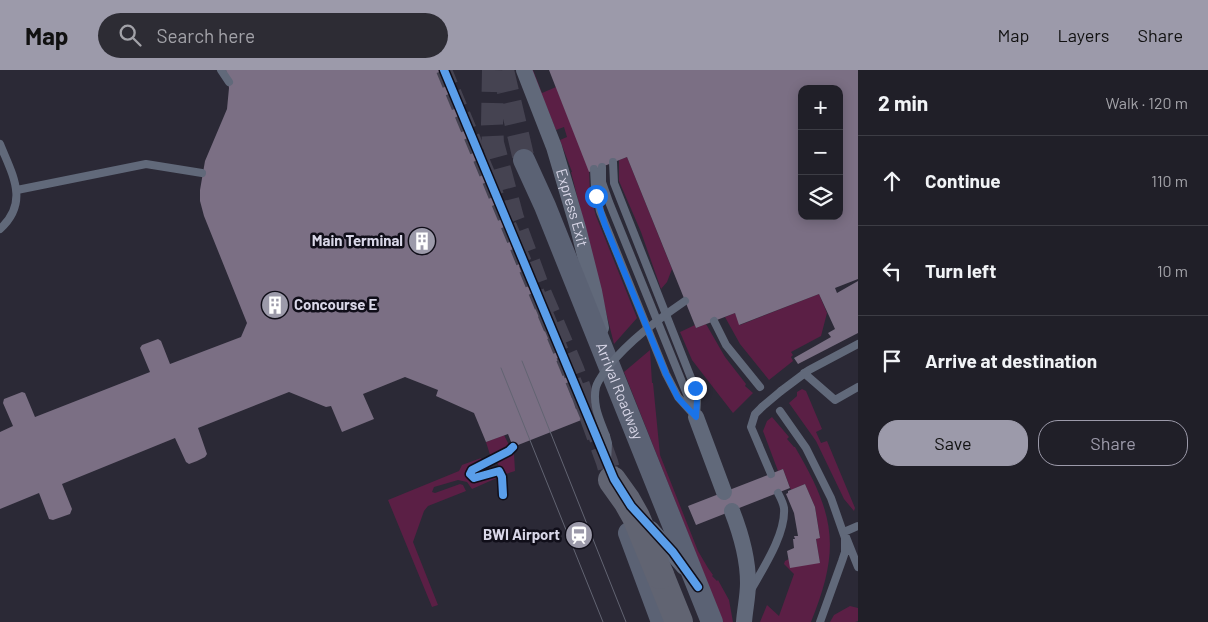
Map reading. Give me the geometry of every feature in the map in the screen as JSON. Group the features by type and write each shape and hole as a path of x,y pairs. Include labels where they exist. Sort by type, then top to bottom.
{"highway":[{"path":"610,471 636,517 679,622"}],"main road":[{"name":"Arrival Roadway","path":"524,160 545,206 712,622"},
{"path":"610,471 619,506 662,622"}],"street":[{"name":"Express Exit","path":"524,70 554,148 578,228 600,320 602,350"},
{"path":"696,417 724,492"},
{"path":"732,511 743,544 747,566 748,584 744,622"},
{"path":"651,528 698,587"}],"lane":[{"path":"221,70 229,82"},
{"path":"0,144 14,178 16,190 15,208 12,216 0,229"},
{"path":"613,162 614,183 693,381 697,400 696,417"},
{"path":"16,190 146,164 202,173"},
{"path":"598,168 605,192 696,417 678,398 666,374 600,211 595,187 598,168"},
{"path":"610,471 608,443 596,411 595,393 598,382 613,361 632,341 685,301"},
{"path":"714,321 726,345 760,387"},
{"path":"771,474 751,426 755,414 804,373 858,344"},
{"path":"804,373 835,400 858,387"},
{"path":"780,411 814,462 831,498 858,567"},
{"path":"746,602 779,533 784,511 778,493"},
{"path":"844,532 858,526"},
{"path":"820,622 845,552 844,532"}],"shaded area":[{"path":"531,70 533,70 542,93 556,87 589,170 590,194 596,216 637,318 614,344 572,172 560,140 567,137 564,127 556,130"},
{"path":"627,157 672,269 667,282 661,289 641,232 619,181 619,160"},
{"path":"819,294 827,313 821,336 791,352 793,361 769,380 740,344 725,317 735,313 740,325"},
{"path":"706,324 725,357 746,384 745,386 753,393 733,413 692,360 680,332 695,325 696,328"},
{"path":"650,350 660,455 698,551 712,576 718,580 729,600 733,622 723,622 624,372"},
{"path":"802,389 806,391 822,429 816,432 821,443 827,441 855,508 854,511 844,499 816,441 789,403 797,396 797,392"},
{"path":"772,417 795,447 819,493 826,513 830,552 821,596 811,622 760,622 767,605 779,616 794,574 784,564 785,561 789,559 820,563 816,539 820,537 815,507 805,484 791,490 783,469 778,471 763,431 767,421"},
{"path":"504,435 510,447 491,458 486,442"},
{"path":"512,452 514,454 515,471 503,475 496,460"},
{"path":"481,458 483,462 470,468 468,471 470,479 477,480 498,474 499,477 472,489 467,482 458,480 434,487 432,492 435,493 460,484 463,485 466,491 428,506 424,511 413,542 438,605 432,607 388,500 459,471 462,465"},
{"path":"850,606 858,608 858,621 830,622 834,615"}],"building":[{"path":"226,70 447,70 589,417 513,447 508,434 486,442 474,413 436,396 438,390 405,377 363,394 374,419 342,432 331,406 326,407 289,392 198,428 207,454 197,461 189,464 186,462 175,438 62,484 72,509 70,514 53,520 49,519 39,493 0,509 0,432 13,426 3,403 4,399 22,392 25,393 35,417 150,372 140,348 142,345 158,339 161,341 170,364 241,337 247,323 204,216 200,201 205,161 227,109 229,88"},
{"path":"549,70 858,70 858,279 835,288 837,293 858,281 858,333 798,364 794,358 831,337 828,333 835,329 819,294 739,325 735,313 696,328 627,157 589,172"},
{"path":"783,469 790,488 696,525 688,506"},
{"path":"805,484 815,507 820,538 816,539 820,563 790,568 787,551 794,548 794,536 798,536 794,513 786,494 788,491"}],"tunnel":[{"path":"444,70 612,474"},
{"path":"493,70 493,143 513,218 541,294 573,369 612,480"},
{"path":"503,70 524,160"}],"tram line":[{"path":"522,361 626,622"},
{"path":"501,368 603,622"}],"cycle path":[{"path":"444,70 614,479 631,506 673,552 698,587"},
{"path":"503,495 502,477 499,471 474,478 470,474 472,470 509,451 513,447"}],"place":[{"name":"Main Terminal","path":"422,241"},
{"name":"Concourse E","path":"275,305"},
{"name":"BWI Airport","path":"579,535"}],"route":[{"path":"596,196 605,225 673,390 682,404 696,417 697,400 695,388"}]}
